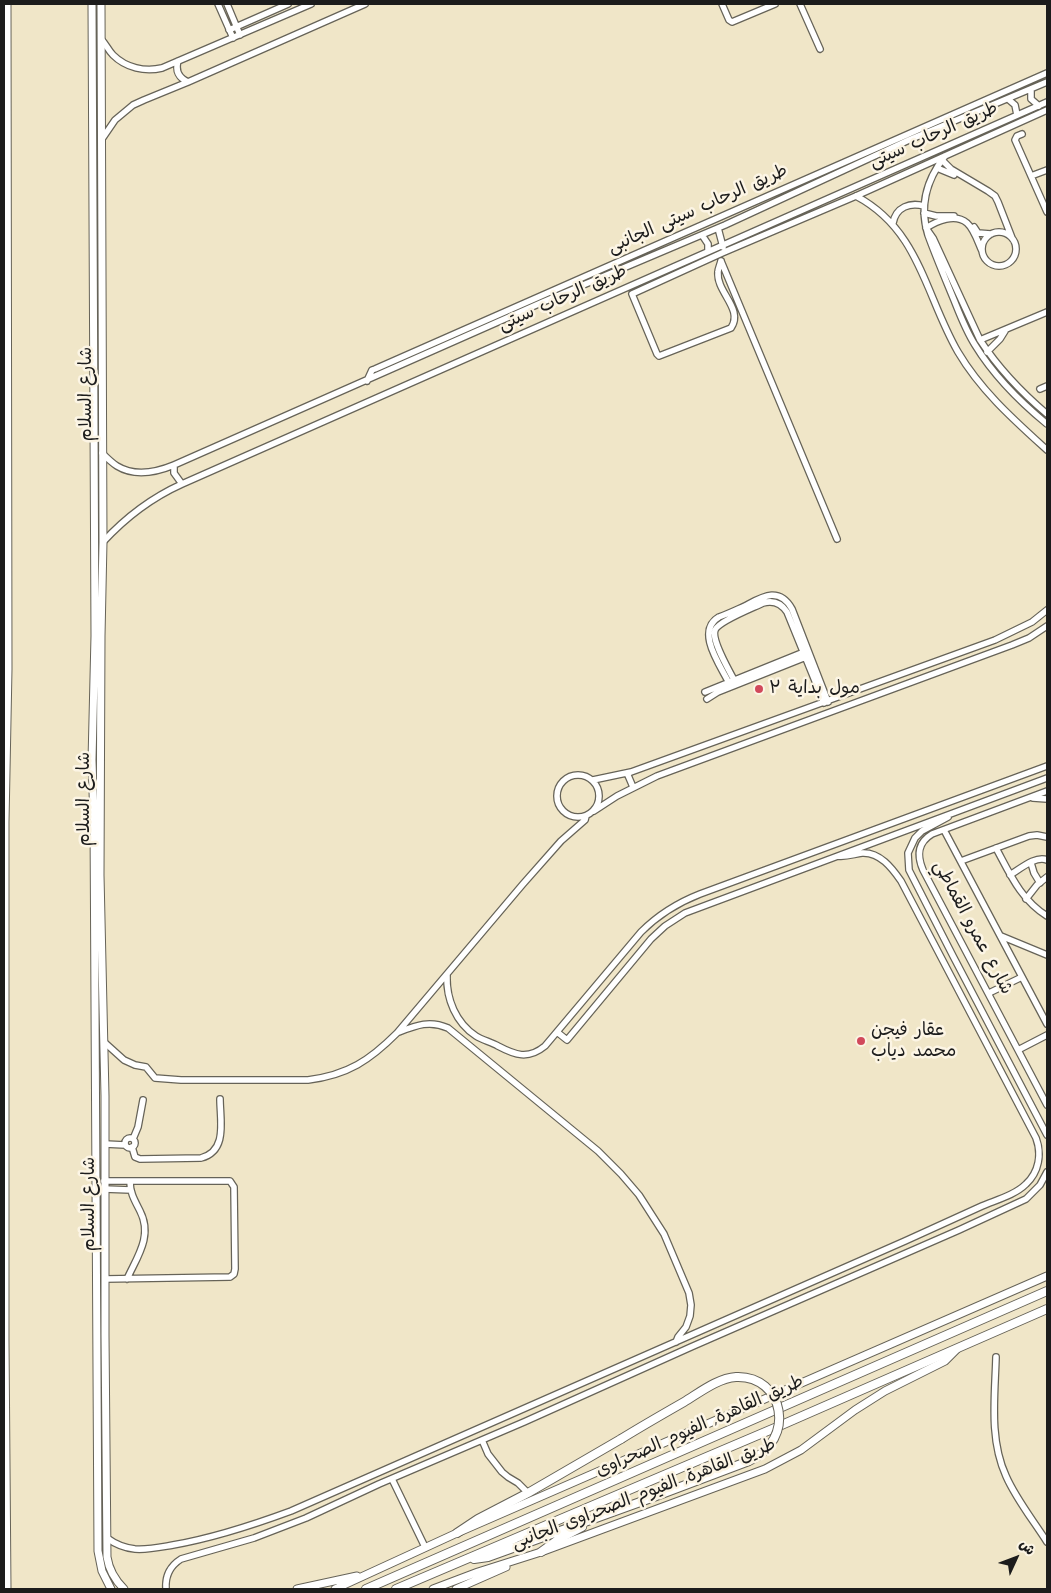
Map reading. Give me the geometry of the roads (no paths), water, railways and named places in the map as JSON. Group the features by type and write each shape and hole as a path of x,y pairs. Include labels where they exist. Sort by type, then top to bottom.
{"highway":[{"name":"طريق القاهرة, الفيوم الصحراوى","path":"366,1589 1047,1291"},
{"name":"طريق القاهرة, الفيوم الصحراوى","path":"396,1589 1047,1310"},
{"path":"456,1534 484,1515 528,1493 720,1382 735,1377 751,1380 766,1388 776,1401 780,1425 778,1433 770,1448 749,1461 485,1558 469,1559"},
{"path":"541,1552 559,1539 602,1516"}],"main road":[{"path":"7,4 8,677 4,822 4,1341 7,1589"},
{"name":"شارع السلام","path":"92,4 100,875 105,1142 105,1279 99,1556 102,1571 111,1589"},
{"name":"شارع السلام","path":"100,4 103,542 92,760 102,1450 107,1557 109,1567 116,1581 124,1589"},
{"path":"93,152 102,153"},
{"path":"4,295 8,287"},
{"name":"طريق القاهرة, الفيوم الصحراوى الجانبى","path":"334,1589 425,1547 1047,1276"},
{"name":"طريق القاهرة, الفيوم الصحراوى الجانبى","path":"433,1589 541,1552 771,1466 801,1450 876,1396 945,1360 957,1349"},
{"path":"456,1589 523,1557"},
{"path":"297,1589 367,1574"}],"street":[{"path":"218,4 233,38"},
{"path":"227,4 240,35"},
{"path":"229,30 288,4"},
{"path":"100,39 118,59 136,68 156,70 311,4"},
{"path":"102,139 115,120 133,105 365,4"},
{"path":"722,4 732,22 765,4"},
{"path":"726,4 734,18 775,4"},
{"path":"800,4 820,49"},
{"path":"286,39 288,46"},
{"path":"178,61 178,74 184,81 188,82"},
{"path":"1045,74 1047,82"},
{"name":"طريق الرحاب سيتى الجانبى","path":"367,381 372,370 1045,74"},
{"name":"طريق الرحاب سيتى","path":"102,453 117,466 133,472 152,472 174,465 537,305 725,225 873,157 1047,82"},
{"path":"1031,89 1031,99 1038,106"},
{"path":"1008,99 1015,106 1017,115"},
{"path":"981,102 984,109"},
{"name":"طريق الرحاب سيتى","path":"103,542 139,508 182,484 801,210 970,140 1017,115 1047,102"},
{"path":"718,228 724,244 722,253 721,261 718,270 718,278 735,315 734,324 731,328 659,356 632,294 722,253 944,158 970,140 1047,110"},
{"path":"1014,124 1020,134 1015,140 1047,212"},
{"path":"870,151 873,157"},
{"path":"944,158 932,175 926,191 924,209 926,228 963,322 974,344 1006,387 1024,406 1047,424"},
{"path":"926,228 936,222 950,219 961,220 967,223 986,260 990,264 996,266 1005,265 1015,255 1016,246 995,196 951,169 944,158"},
{"path":"936,168 949,172 979,188 993,198 996,203 1004,222 984,241 982,251"},
{"path":"1032,176 1047,170"},
{"path":"807,178 811,186"},
{"path":"856,196 876,208 893,223 908,243 957,350 971,372 985,390 1012,418 1047,450"},
{"path":"893,223 897,213 906,206 918,204 936,216 950,215 960,217 968,221 978,233 1004,232 1012,238"},
{"path":"801,210 804,218"},
{"path":"722,216 725,225"},
{"path":"926,228 933,238 987,352 1018,388 1047,414"},
{"path":"702,235 707,240 708,251"},
{"path":"721,261 837,539"},
{"path":"680,264 683,271"},
{"path":"980,340 1047,312"},
{"path":"987,352 1006,330"},
{"path":"1040,389 1047,386"},
{"path":"174,465 176,477 182,484"},
{"path":"732,682 714,633 718,625 765,596 776,595 785,599 789,604 799,626 826,702"},
{"path":"739,612 763,603 777,603 787,612 818,682"},
{"path":"593,780 627,774 906,673 1015,632 1047,610"},
{"path":"594,811 600,799 600,792 593,780 584,775 571,775 561,782 558,788 557,800 563,811 574,817 586,816 594,811 632,787 682,766 1012,645 1029,638 1047,626"},
{"path":"707,699 732,682 805,655"},
{"path":"704,692 722,688 805,655"},
{"path":"924,666 923,672 927,677"},
{"path":"906,673 911,678 911,682"},
{"path":"446,975 448,996 453,1008 460,1020 477,1038 489,1041 514,1054 532,1053 541,1049 557,1032 641,932 659,916 688,899 1047,766"},
{"path":"627,774 632,787"},
{"path":"557,1032 567,1040 665,926 692,909 1047,778"},
{"path":"1004,781 1004,788 1008,792"},
{"path":"989,787 993,792 993,798"},
{"name":"شارع عمرو القماطي","path":"1047,791 932,834 923,842 919,852 920,864 1047,1105"},
{"name":"شارع عمرو القماطي","path":"1031,798 1047,799"},
{"path":"952,813 945,820 922,831 915,838 910,848 908,859 912,876 1047,1135"},
{"path":"104,1042 124,1060 146,1067 155,1078 188,1080 308,1080 338,1074 358,1065 375,1054 398,1033 523,884 561,841 585,820 586,816"},
{"path":"944,830 1047,1024"},
{"path":"961,861 1029,836 1047,836"},
{"path":"996,848 1026,899 1047,916"},
{"path":"107,1538 124,1547 144,1549 200,1540 246,1527 321,1498 539,1403 905,1241 1021,1188 1028,1182 1034,1173 1038,1161 1039,1152 1034,1134 901,881 889,866 873,855 863,853 838,856"},
{"path":"1010,874 1041,858 1047,860"},
{"path":"1031,863 1034,873 1040,882"},
{"path":"779,865 778,871 783,876"},
{"path":"759,872 764,878 762,883"},
{"path":"901,881 912,876"},
{"path":"1026,899 1040,882 1047,877"},
{"path":"1001,936 1047,955"},
{"path":"989,993 1022,977"},
{"path":"398,1033 422,1024 438,1024 448,1028 598,1151 621,1174 648,1208 668,1244 687,1288 691,1310 688,1322 676,1342"},
{"path":"1018,1050 1047,1035"},
{"path":"470,1045 477,1038"},
{"path":"144,1100 138,1127 133,1139 135,1144 132,1147 135,1157 140,1159 200,1158 208,1156 217,1148 220,1140 220,1099"},
{"path":"125,1143 129,1138 133,1139"},
{"path":"105,1142 125,1143 129,1148 132,1147"},
{"path":"166,1589 168,1572 181,1559 236,1544 281,1528 524,1422 691,1346 986,1218 1026,1199 1040,1185 1047,1172"},
{"path":"104,1185 130,1182 226,1180 232,1182 234,1187 235,1269 234,1274 230,1277 105,1279"},
{"path":"127,1279 142,1248 145,1233 142,1214 130,1190 130,1182"},
{"path":"104,1185 130,1190"},
{"path":"905,1241 905,1248 909,1252"},
{"path":"883,1250 888,1255 887,1262"},
{"path":"996,1356 995,1429 999,1457 1012,1488 1047,1542"},
{"path":"539,1403 539,1409 543,1413"},
{"path":"520,1411 524,1416 524,1422"},
{"path":"482,1440 488,1454 502,1472 528,1493"},
{"path":"392,1479 425,1547"}],"place":[{"name":"مول بداية ۲","path":"759,689"},
{"name":"عقار فيجن محمد دياب","path":"861,1041"}]}
